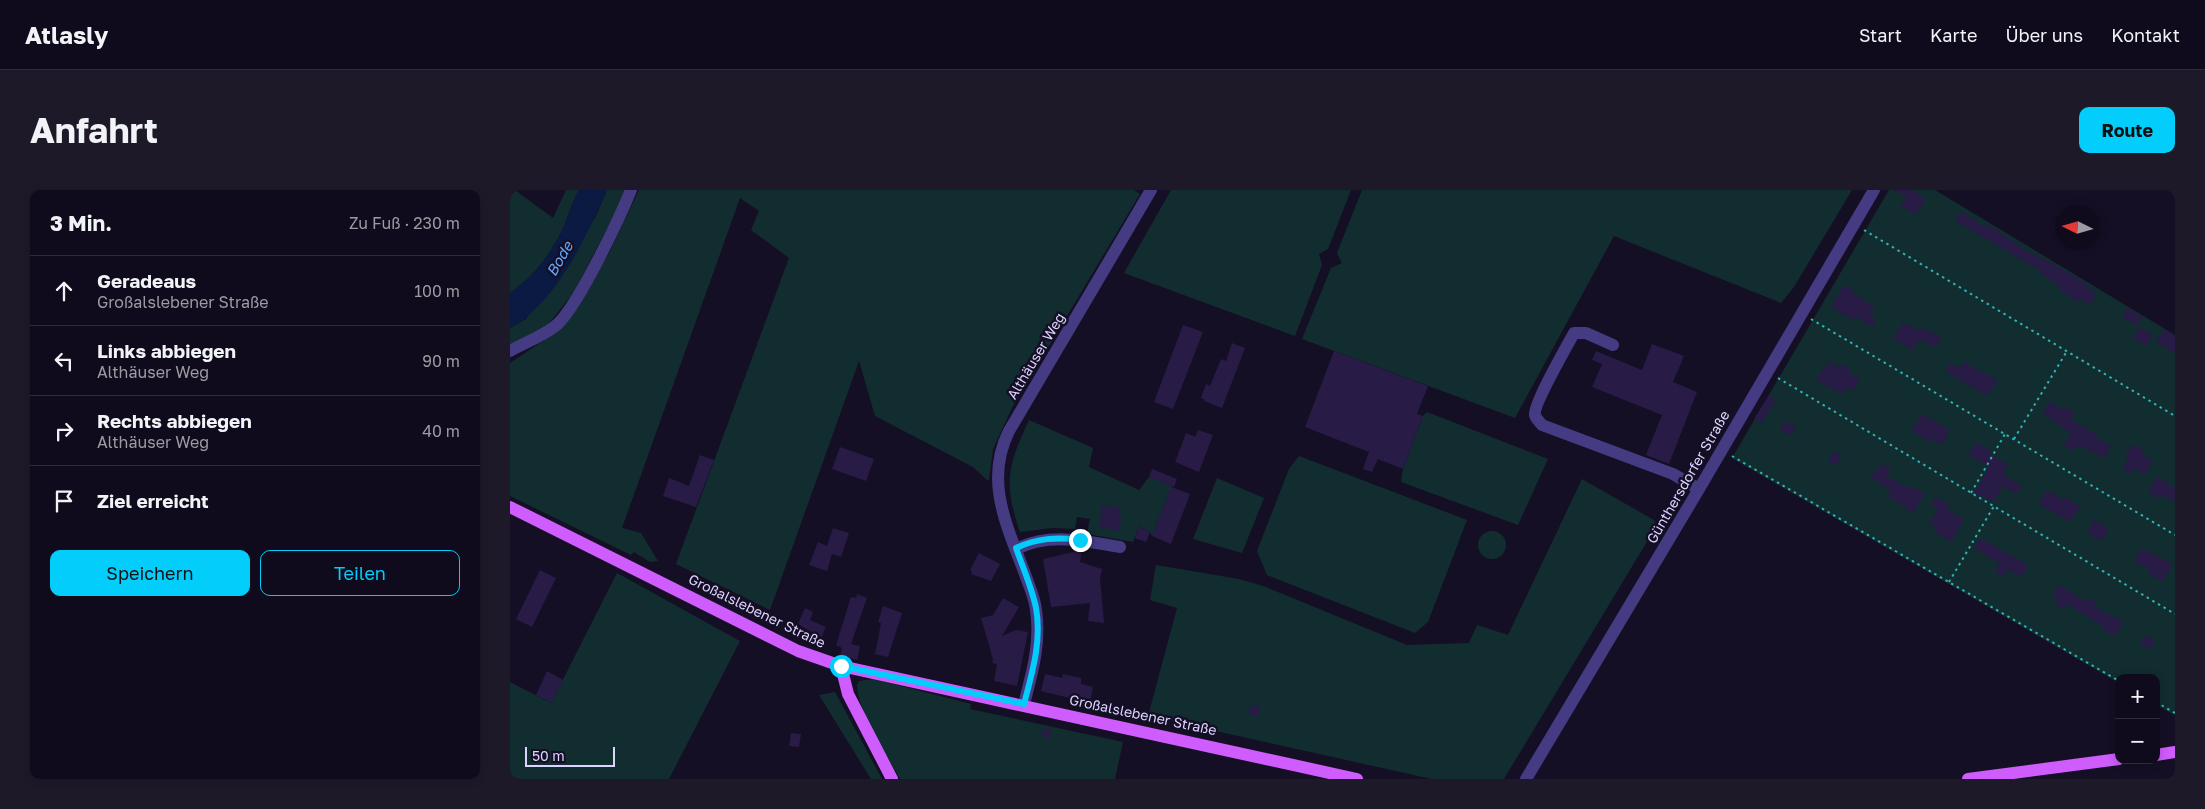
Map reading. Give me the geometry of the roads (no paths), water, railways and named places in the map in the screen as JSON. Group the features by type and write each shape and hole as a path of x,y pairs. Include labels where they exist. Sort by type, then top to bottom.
{"main road":[{"name":"Großalslebener Straße","path":"510,507 798,651 841,666 1024,704 1349,778"},
{"path":"841,666 848,694 892,779"},
{"path":"2160,754 2175,752"},
{"path":"1968,779 2115,761"}],"street":[{"path":"510,351 555,327 569,311 621,214 631,190"},
{"name":"Althäuser Weg","path":"1024,704 1036,655 1037,621 1033,596 1006,524 998,489 997,467 1003,443 1150,190"},
{"name":"Günthersdorfer Straße","path":"1526,779 1874,190"},
{"path":"1613,345 1586,333 1574,333 1539,399 1535,414 1536,418 1542,425 1674,474 1699,489"},
{"path":"1016,548 1035,540 1054,538 1066,538 1120,547"}],"water":[{"name":"Bode","path":"579,190 607,190 580,247 556,286 527,317 510,328 510,293 534,272 548,254 564,226"}]}
